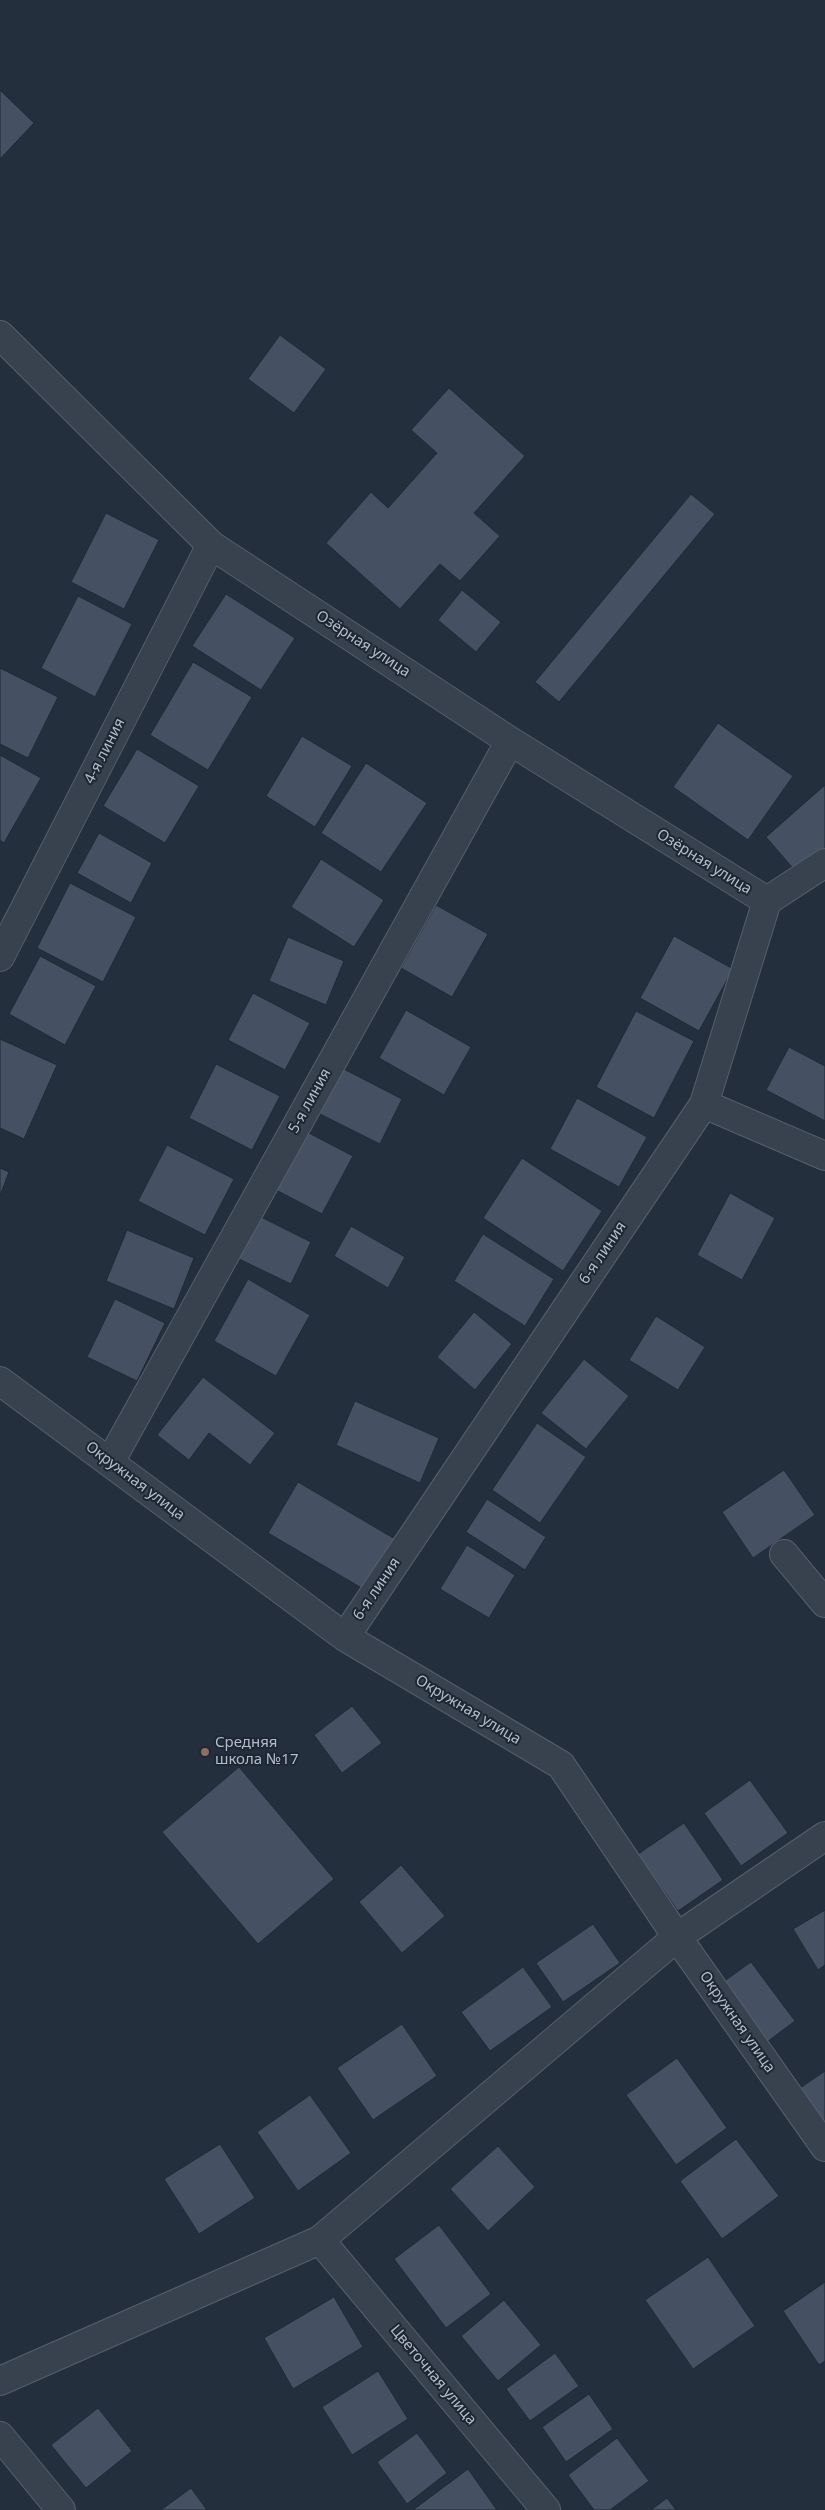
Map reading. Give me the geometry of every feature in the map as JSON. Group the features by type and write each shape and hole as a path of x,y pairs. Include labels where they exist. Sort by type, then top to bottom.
{"street":[{"name":"Озёрная улица","path":"0,335 211,545 510,741 767,901"},
{"name":"4-я линия","path":"0,957 211,545"},
{"name":"5-я линия","path":"110,1462 510,741"},
{"path":"767,901 825,863"},
{"name":"6-я линия","path":"345,1637 704,1104 767,901"},
{"path":"704,1104 825,1156"},
{"name":"Окружная улица","path":"0,1381 345,1637 561,1765 677,1937 825,2147"},
{"path":"784,1554 825,1602"},
{"path":"0,2381 320,2240 677,1937 825,1836"},
{"name":"Цветочная улица","path":"320,2240 546,2510"},
{"path":"0,2436 61,2510"}],"building":[{"path":"0,90 34,123 0,159"},
{"path":"280,335 326,369 294,413 248,379"},
{"path":"449,388 525,456 474,513 500,536 460,581 440,564 400,609 326,543 371,492 388,508 437,453 411,430"},
{"path":"691,494 715,514 559,702 535,682"},
{"path":"106,513 159,540 124,609 71,582"},
{"path":"462,590 501,622 476,652 438,620"},
{"path":"226,594 295,638 261,690 192,646"},
{"path":"78,596 132,624 95,697 41,668"},
{"path":"193,662 252,697 208,770 150,735"},
{"path":"0,668 58,697 28,758 0,744"},
{"path":"718,723 793,776 748,840 673,787"},
{"path":"302,736 352,766 315,827 266,796"},
{"path":"137,749 199,786 165,843 103,806"},
{"path":"0,755 41,778 4,843 0,840"},
{"path":"366,763 427,803 381,872 321,833"},
{"path":"825,785 825,849 797,873 766,837"},
{"path":"99,833 152,863 131,903 77,873"},
{"path":"321,859 384,900 354,947 291,907"},
{"path":"70,883 136,917 103,982 37,948"},
{"path":"436,905 488,934 452,997 401,968"},
{"path":"674,936 733,969 699,1031 640,998"},
{"path":"288,937 344,961 326,1005 269,981"},
{"path":"40,956 96,986 65,1045 9,1014"},
{"path":"253,993 310,1023 285,1070 228,1040"},
{"path":"406,1010 471,1047 444,1095 379,1058"},
{"path":"636,1011 694,1041 654,1118 596,1087"},
{"path":"0,1039 57,1065 24,1139 0,1128"},
{"path":"789,1047 825,1066 825,1121 766,1090"},
{"path":"216,1064 280,1096 252,1150 189,1118"},
{"path":"340,1067 402,1099 380,1144 318,1113"},
{"path":"577,1098 647,1137 619,1187 550,1149"},
{"path":"307,1132 353,1156 322,1214 276,1190"},
{"path":"167,1145 234,1179 205,1235 138,1201"},
{"path":"522,1158 602,1211 563,1271 483,1218"},
{"path":"0,1168 9,1172 0,1196"},
{"path":"730,1193 775,1218 742,1280 697,1255"},
{"path":"259,1216 311,1242 291,1284 239,1259"},
{"path":"351,1226 405,1257 388,1288 334,1256"},
{"path":"127,1230 194,1258 174,1309 106,1281"},
{"path":"483,1234 554,1279 525,1326 454,1281"},
{"path":"248,1279 310,1315 276,1376 214,1341"},
{"path":"115,1299 165,1323 137,1381 87,1357"},
{"path":"474,1312 512,1344 475,1390 437,1357"},
{"path":"656,1316 705,1347 678,1390 629,1360"},
{"path":"584,1359 629,1396 586,1449 541,1413"},
{"path":"203,1377 275,1433 250,1465 209,1433 189,1460 157,1435"},
{"path":"355,1401 439,1438 420,1483 336,1445"},
{"path":"537,1423 586,1457 540,1523 492,1490"},
{"path":"784,1470 815,1515 753,1558 722,1512"},
{"path":"298,1482 395,1539 365,1590 268,1533"},
{"path":"487,1499 546,1537 525,1570 466,1532"},
{"path":"467,1545 515,1575 489,1618 440,1589"},
{"path":"352,1706 382,1743 342,1773 314,1735"},
{"path":"239,1767 334,1879 258,1944 162,1832"},
{"path":"750,1780 788,1833 741,1866 704,1813"},
{"path":"684,1823 723,1880 678,1911 638,1854"},
{"path":"401,1865 445,1916 402,1953 359,1902"},
{"path":"825,1910 825,1965 818,1970 793,1929"},
{"path":"593,1924 620,1963 563,2002 536,1963"},
{"path":"751,1962 795,2021 767,2042 723,1982"},
{"path":"523,1967 552,2007 490,2051 461,2012"},
{"path":"402,2024 437,2076 373,2120 337,2068"},
{"path":"677,2058 727,2128 676,2165 626,2095"},
{"path":"825,2071 825,2124 800,2088"},
{"path":"310,2095 351,2153 298,2191 257,2132"},
{"path":"736,2139 779,2196 722,2239 680,2181"},
{"path":"220,2144 255,2198 199,2234 164,2179"},
{"path":"498,2146 535,2187 488,2231 450,2189"},
{"path":"439,2225 491,2294 446,2328 394,2259"},
{"path":"708,2257 755,2326 693,2369 645,2300"},
{"path":"825,2282 825,2361 819,2365 783,2311"},
{"path":"334,2297 363,2347 293,2389 264,2338"},
{"path":"504,2300 541,2345 498,2381 461,2336"},
{"path":"555,2353 579,2386 530,2421 506,2389"},
{"path":"378,2371 408,2419 352,2455 322,2407"},
{"path":"589,2394 613,2429 566,2462 542,2427"},
{"path":"98,2408 132,2451 86,2488 51,2445"},
{"path":"417,2433 447,2473 407,2504 377,2462"},
{"path":"617,2438 649,2481 610,2510 594,2510 568,2475"},
{"path":"468,2469 497,2510 413,2510"},
{"path":"191,2488 207,2510 161,2510"},
{"path":"667,2498 676,2510 651,2510"}],"place":[{"name":"Средняя школа №17","path":"205,1752"}]}
